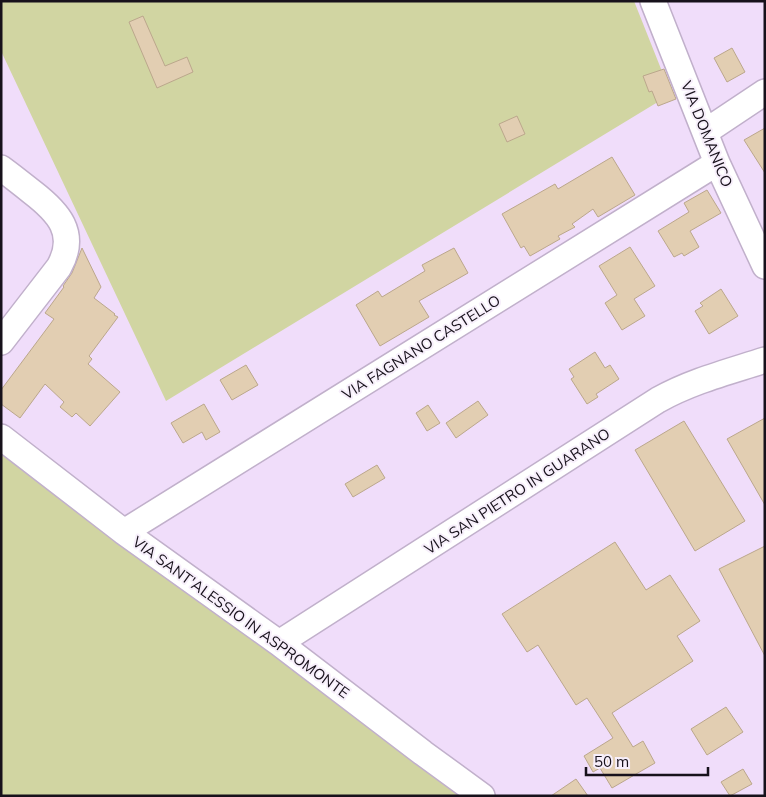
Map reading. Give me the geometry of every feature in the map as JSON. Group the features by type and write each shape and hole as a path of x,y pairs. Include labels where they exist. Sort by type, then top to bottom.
{"street":[{"name":"VIA DOMANICO","path":"653,1 717,163 765,266"},
{"path":"705,132 765,92"},
{"name":"VIA FAGNANO CASTELLO","path":"124,532 717,163"},
{"path":"1,168 43,200 55,212 64,227 66,240 65,252 59,267 1,342"},
{"name":"VIA SAN PIETRO IN GUARANO","path":"280,643 658,400 703,379 765,360"},
{"name":"VIA SANT'ALESSIO IN ASPROMONTE","path":"1,437 124,532 280,643 482,796"}],"green space":[{"path":"1,1 634,1 671,94 166,401 1,51"},
{"path":"1,437 482,796 1,796"}],"building":[{"path":"143,16 165,66 187,57 193,72 157,88 129,22"},
{"path":"732,48 745,72 727,82 714,58"},
{"path":"664,69 676,99 658,106 652,91 649,92 643,76"},
{"path":"517,116 525,134 507,142 499,124"},
{"path":"765,128 765,173 744,140"},
{"path":"612,157 635,195 598,217 593,209 572,224 575,227 558,236 560,239 530,256 524,246 521,248 502,214 555,184 558,189"},
{"path":"707,190 721,213 690,231 699,247 684,256 682,253 674,257 658,231 689,212 684,203"},
{"path":"630,247 655,286 634,299 645,316 622,330 605,303 617,295 599,266"},
{"path":"82,248 101,287 94,298 118,317 89,356 92,359 88,364 120,392 90,426 76,413 72,417 60,407 64,402 45,384 20,418 1,404 1,390 54,319 45,313 72,273"},
{"path":"454,248 468,273 419,301 429,317 380,346 356,305 378,291 382,297 425,271 422,265"},
{"path":"721,289 738,316 709,334 695,311 703,306 700,303"},
{"path":"595,352 605,368 610,365 619,379 596,394 598,397 587,404 571,379 574,377 569,369"},
{"path":"246,365 258,385 232,400 220,380"},
{"path":"478,401 488,415 456,438 446,423"},
{"path":"204,404 220,432 206,440 202,432 183,443 171,423"},
{"path":"428,405 440,423 427,431 416,413"},
{"path":"765,418 765,505 727,439"},
{"path":"684,421 745,521 695,551 635,450"},
{"path":"377,465 385,478 353,497 345,484"},
{"path":"615,542 646,590 670,575 700,621 677,636 693,661 612,713 633,747 643,741 655,763 612,788 600,768 593,772 584,756 613,738 587,698 576,705 538,645 527,652 502,614"},
{"path":"765,546 765,656 719,569"},
{"path":"726,707 743,732 707,755 691,729"},
{"path":"743,769 752,784 730,796 721,782"},
{"path":"576,779 588,796 551,796"}]}
